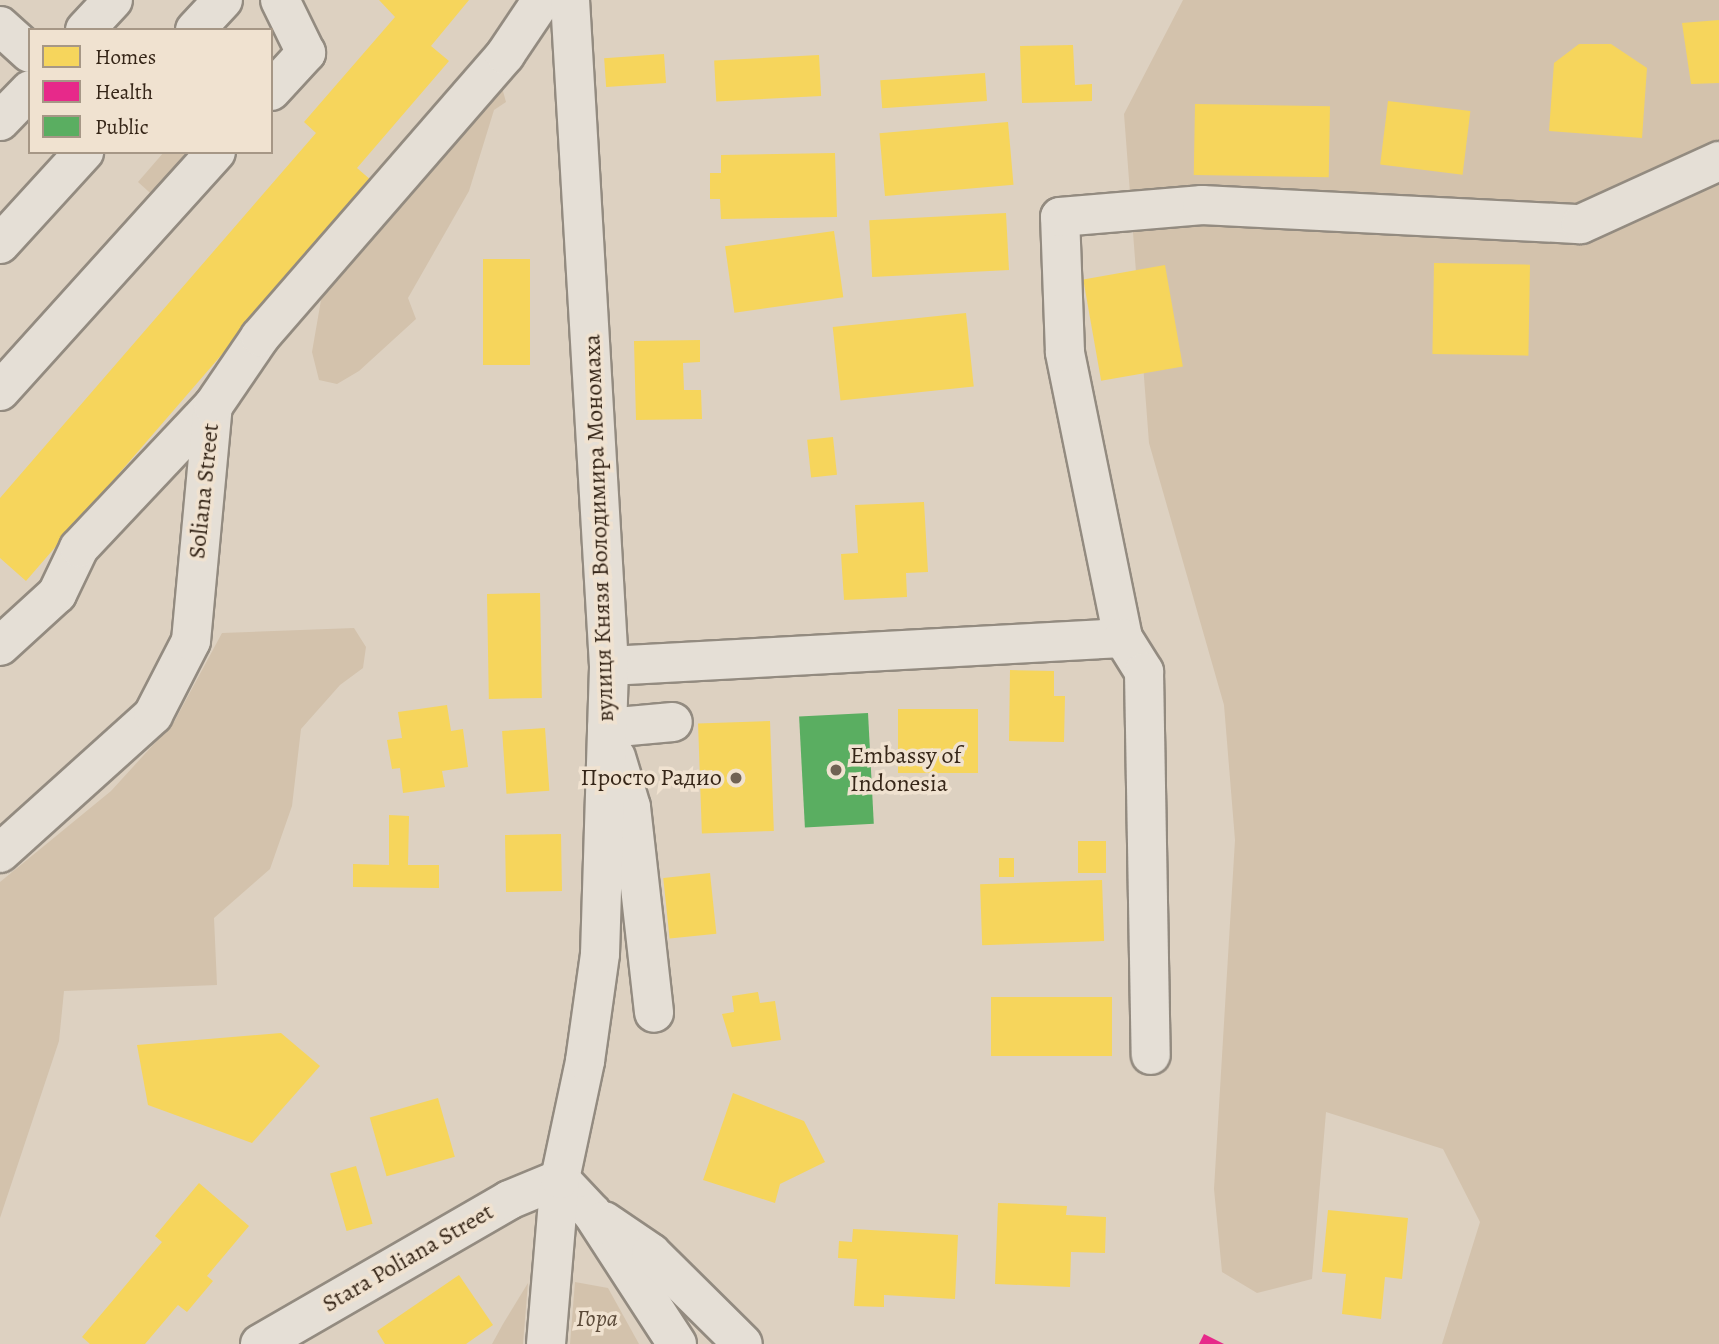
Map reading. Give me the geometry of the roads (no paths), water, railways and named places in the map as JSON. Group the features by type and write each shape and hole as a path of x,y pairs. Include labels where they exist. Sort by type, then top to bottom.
{"street":[{"path":"88,28 113,0"},
{"path":"197,28 223,0"},
{"path":"273,90 306,53 280,0"},
{"name":"Soliana Street","path":"0,853 153,715 191,641 212,406 260,337 505,55 542,0"},
{"name":"вулиця Князя Володимира Мономаха","path":"546,1344 560,1179 585,1061 600,954 609,666 570,0"},
{"path":"0,26 28,51"},
{"path":"0,244 79,154"},
{"path":"0,391 214,154"},
{"path":"1151,1055 1144,672 1123,638 1065,352 1060,217 1202,205 1581,224 1719,161"},
{"path":"0,646 57,594 79,548 212,406"},
{"path":"609,666 1123,638"},
{"path":"654,1013 631,807 607,728 673,722"},
{"path":"560,1179 592,1213 677,1344"},
{"name":"Stara Poliana Street","path":"260,1344 509,1200 560,1179"},
{"path":"592,1213 651,1252 743,1344"}],"place":[{"name":"Embassy of Indonesia","path":"836,770"},
{"name":"Просто Радио","path":"736,778"}],"park label":[{"name":"Гора","path":"597,1319"}]}
